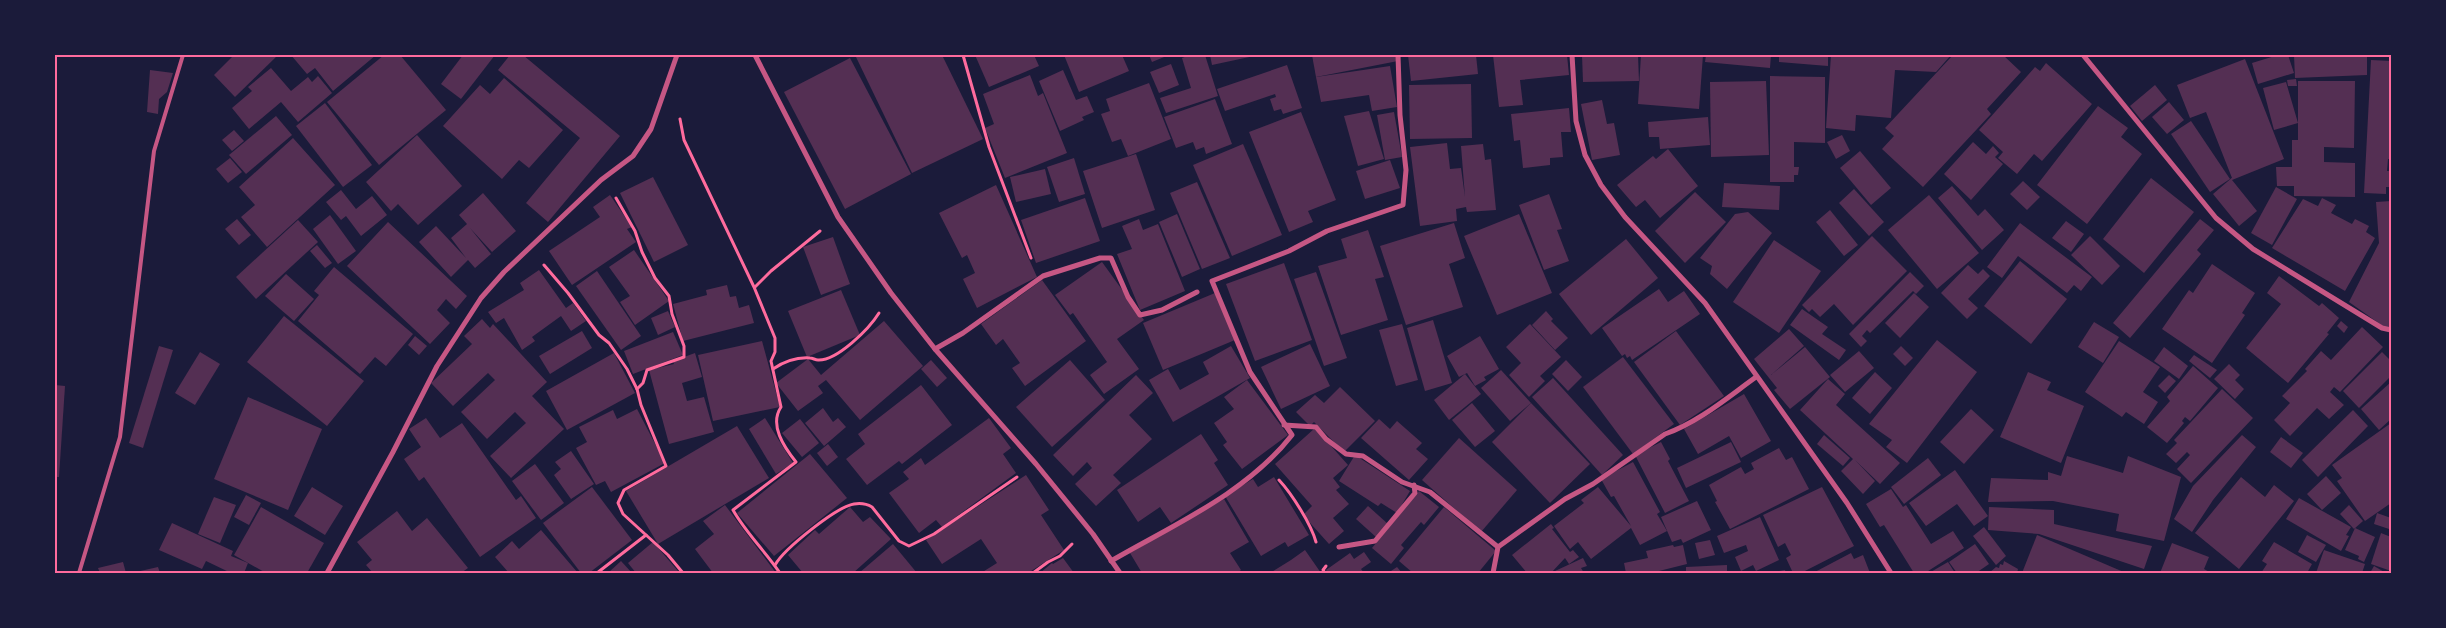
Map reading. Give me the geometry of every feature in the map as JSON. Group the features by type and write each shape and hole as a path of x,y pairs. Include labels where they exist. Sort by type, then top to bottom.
{"street":[{"path":"327,573 393,452 437,366 481,298 528,249 601,180 633,156 651,129 677,55"},
{"path":"756,55 838,217 891,293 935,349 1036,464 1093,534 1120,573"},
{"path":"1111,561 1232,490 1263,467 1292,435 1250,372 1212,281 1289,251 1327,231 1403,205 1406,170 1400,115 1398,55"},
{"path":"1572,55 1576,121 1585,155 1601,185 1625,217 1705,303 1847,503 1891,573"},
{"path":"2083,55 2216,218 2253,249 2382,328 2391,330"},
{"path":"935,349 963,333 1043,276 1100,258 1111,258 1128,297 1140,315 1162,310 1197,292"},
{"path":"1493,573 1498,547 1565,498 1593,484 1665,434 1679,429 1756,377"},
{"path":"1284,425 1316,427 1326,439 1346,454 1363,456 1402,482 1430,492 1498,547"},
{"path":"1339,547 1375,540 1415,493 1414,485"}],"lane":[{"path":"79,573 120,437 154,151 183,55"}],"path":[{"path":"963,55 989,147 1003,186 1028,252 1043,276"},
{"path":"679,110 684,140 754,287 775,338 775,352 771,361 781,407 777,413 776,429 796,462 733,510 746,531 780,573"},
{"path":"601,180 613,193 635,231 655,278 669,296 672,314 684,346 684,357 647,370 643,383 637,389"},
{"path":"754,287 838,217"},
{"path":"528,249 538,256 568,293 598,335 610,343 637,389 641,405 651,425 666,467 624,490 618,503 623,514 668,555 683,573"},
{"path":"773,369 790,359 811,358 818,360 830,356 851,344 862,336 891,293"},
{"path":"775,566 786,550 840,510 855,504 867,504 872,507 891,533 904,545 915,543 934,534 1036,464"},
{"path":"1263,467 1273,473 1292,495 1313,532 1318,548 1339,547 1342,555 1324,568 1325,573"},
{"path":"597,573 646,534"},
{"path":"1033,573 1060,556 1063,551 1082,537 1093,534"}],"building":[{"path":"234,55 278,55 235,97 214,75"},
{"path":"291,55 376,55 333,91 315,68 307,74"},
{"path":"384,55 400,55 446,110 379,165 327,102"},
{"path":"463,55 495,55 461,99 441,84"},
{"path":"510,55 523,55 620,136 548,222 526,203 580,138 498,70"},
{"path":"859,55 942,55 983,139 912,173 856,57"},
{"path":"975,55 1034,55 1039,66 989,87"},
{"path":"1064,55 1122,55 1129,71 1079,92"},
{"path":"1149,55 1169,55 1152,62"},
{"path":"1190,55 1205,55 1218,96 1166,113 1160,98 1191,88 1182,58"},
{"path":"1210,55 1253,55 1254,56 1212,65"},
{"path":"1312,55 1397,55 1398,61 1316,77"},
{"path":"1408,55 1476,55 1478,74 1411,81"},
{"path":"1493,55 1567,55 1569,75 1520,80 1523,105 1499,107"},
{"path":"1582,55 1638,55 1639,81 1583,82"},
{"path":"1641,55 1703,55 1699,109 1638,104"},
{"path":"1706,55 1771,55 1770,68 1705,62"},
{"path":"1779,55 1828,55 1828,66 1779,62"},
{"path":"1831,55 1951,55 1936,72 1895,70 1891,118 1856,115 1855,131 1826,128"},
{"path":"1953,55 2003,55 2021,72 1987,109 1991,114 1923,187 1882,149 1894,136 1885,128"},
{"path":"2278,55 2288,55 2294,73 2258,84 2252,63"},
{"path":"2294,55 2367,55 2367,75 2295,78"},
{"path":"850,58 911,174 845,209 784,92"},
{"path":"2245,59 2284,159 2232,180 2257,211 2239,226 2213,194 2232,178 2206,112 2190,118 2177,85"},
{"path":"2371,60 2391,61 2391,159 2388,159 2387,171 2391,171 2390,187 2386,187 2386,194 2364,193"},
{"path":"2046,63 2092,104 2042,161 2034,154 2017,174 1998,158 2003,152 1979,130 2035,67 2040,71"},
{"path":"1171,64 1179,85 1159,93 1150,72"},
{"path":"1287,65 1302,108 1283,114 1281,109 1274,111 1270,99 1276,97 1275,94 1225,111 1217,89"},
{"path":"1390,66 1397,107 1372,111 1369,95 1321,102 1316,77"},
{"path":"271,68 291,91 308,77 312,82 318,76 332,93 298,122 281,102 249,129 232,108 252,91 248,87"},
{"path":"150,70 173,73 167,92 159,99 158,114 147,112"},
{"path":"1063,70 1076,100 1087,96 1094,112 1082,117 1084,120 1060,131 1039,81"},
{"path":"1030,75 1038,96 1043,93 1067,153 1005,178 985,128 994,124 983,94"},
{"path":"1770,76 1825,77 1825,143 1794,142 1794,167 1799,167 1798,175 1794,175 1794,182 1770,182"},
{"path":"504,78 563,130 529,168 519,160 502,179 443,126 480,85 490,94"},
{"path":"2296,79 2297,86 2288,86 2287,80"},
{"path":"1766,81 1769,155 1711,157 1710,82"},
{"path":"2298,81 2355,81 2354,148 2324,147 2324,162 2355,163 2355,197 2294,196 2294,186 2277,186 2276,167 2292,167 2292,140 2298,140"},
{"path":"2286,82 2298,123 2274,130 2263,88"},
{"path":"1149,83 1171,139 1128,156 1121,139 1112,142 1101,114 1110,111 1106,99"},
{"path":"1471,84 1472,138 1410,139 1409,85"},
{"path":"2155,85 2167,100 2142,121 2130,106"},
{"path":"1215,99 1232,144 1206,154 1204,147 1196,150 1193,142 1176,148 1164,117"},
{"path":"1602,100 1607,124 1614,123 1620,155 1592,160 1581,104"},
{"path":"2169,102 2184,120 2167,134 2152,117"},
{"path":"325,103 372,165 343,187 296,126"},
{"path":"2098,106 2128,128 2121,137 2142,154 2087,224 2037,185"},
{"path":"1569,108 1571,132 1561,132 1563,157 1550,158 1550,165 1523,168 1520,140 1514,141 1511,114"},
{"path":"1369,111 1384,159 1358,166 1344,116"},
{"path":"1301,112 1336,200 1308,211 1313,222 1289,232 1249,132"},
{"path":"1394,112 1402,157 1385,160 1377,115"},
{"path":"276,116 292,135 246,174 229,155"},
{"path":"1708,117 1710,145 1660,149 1659,137 1649,137 1648,122"},
{"path":"2191,121 2230,179 2210,192 2171,134"},
{"path":"234,130 244,141 232,151 222,140"},
{"path":"417,135 462,186 418,225 398,204 391,211 366,182"},
{"path":"1842,135 1850,151 1836,159 1827,142"},
{"path":"293,138 335,185 267,247 241,217 255,205 239,187"},
{"path":"1973,142 1986,154 1993,146 1999,153 1995,157 2003,164 1971,200 1944,174"},
{"path":"1447,143 1450,169 1461,168 1465,197 1461,146 1483,144 1485,160 1491,159 1496,210 1467,212 1466,207 1456,209 1457,221 1420,226 1410,147"},
{"path":"1243,144 1282,235 1232,256 1193,165"},
{"path":"1668,149 1698,186 1660,218 1645,200 1636,207 1617,185 1653,156 1656,159"},
{"path":"1860,151 1891,188 1871,205 1840,168"},
{"path":"1136,154 1155,210 1102,228 1083,171"},
{"path":"230,158 242,172 228,183 216,169"},
{"path":"1074,158 1085,194 1059,202 1047,167"},
{"path":"1390,160 1400,188 1365,199 1356,171"},
{"path":"1045,169 1051,194 1016,202 1010,177"},
{"path":"653,177 688,245 654,262 620,193"},
{"path":"2151,178 2194,212 2144,273 2103,239"},
{"path":"2023,181 2040,197 2027,210 2010,194"},
{"path":"1197,182 1230,258 1202,269 1170,193"},
{"path":"1724,183 1780,186 1779,210 1722,207"},
{"path":"996,185 1037,277 977,308 963,279 975,273 967,255 962,258 939,213"},
{"path":"1952,186 1978,216 1985,209 2004,230 1982,250 1938,198"},
{"path":"2276,187 2297,199 2272,245 2251,233"},
{"path":"1854,189 1884,222 1869,236 1839,203"},
{"path":"341,190 356,209 372,196 387,215 361,236 346,216 341,220 326,202"},
{"path":"1695,192 1726,222 1685,263 1655,231"},
{"path":"483,193 516,231 492,252 470,228 491,254 475,268 468,260 451,277 419,242 436,226 466,258 451,238 467,224 459,215"},
{"path":"1549,194 1562,229 1557,230 1569,261 1544,270 1519,205"},
{"path":"610,195 632,227 627,229 636,242 572,285 549,251 600,217 593,207"},
{"path":"1929,195 1979,253 1937,289 1888,230"},
{"path":"1085,198 1100,241 1036,263 1021,220"},
{"path":"2322,198 2336,205 2331,213 2352,224 2355,219 2369,226 2366,232 2375,238 2345,291 2272,248 2303,199 2318,206"},
{"path":"2391,201 2391,329 2387,329 2349,302 2379,243 2376,202"},
{"path":"1830,210 1858,245 1844,256 1816,222"},
{"path":"1748,212 1772,233 1727,289 1710,274 1712,266 1700,258 1735,214"},
{"path":"1177,214 1200,269 1182,277 1159,222"},
{"path":"1519,214 1552,293 1497,315 1464,236"},
{"path":"330,215 356,251 338,264 313,229"},
{"path":"237,219 251,235 239,245 225,229"},
{"path":"1139,219 1143,230 1158,224 1185,291 1140,310 1117,254 1132,249 1122,226"},
{"path":"2200,219 2214,230 2197,250 2201,254 2130,338 2113,323"},
{"path":"298,220 318,242 256,299 236,277"},
{"path":"2066,221 2084,234 2071,252 2052,238"},
{"path":"388,222 467,296 456,309 446,299 437,310 450,323 430,344 347,266"},
{"path":"1454,223 1465,258 1449,264 1463,307 1406,325 1380,246"},
{"path":"2020,223 2092,277 2081,291 2074,285 2067,293 2018,256 2002,278 1987,267"},
{"path":"1368,230 1384,277 1375,279 1388,320 1341,335 1318,266 1347,258 1341,239"},
{"path":"1872,236 1907,271 1853,325 1834,304 1820,317 1812,309 1809,312 1802,305"},
{"path":"2090,236 2120,266 2102,285 2071,255"},
{"path":"833,237 850,284 821,295 803,247"},
{"path":"1626,239 1658,278 1591,335 1559,294"},
{"path":"1774,240 1821,271 1779,333 1733,302"},
{"path":"317,245 332,263 325,268 310,251"},
{"path":"634,250 669,301 635,325 620,302 630,296 609,267"},
{"path":"2020,261 2067,299 2031,344 1984,306"},
{"path":"1102,262 1144,320 1117,339 1139,369 1104,394 1090,375 1107,362 1073,313 1070,315 1055,295"},
{"path":"1284,263 1312,340 1255,361 1226,284"},
{"path":"2212,264 2255,293 2242,313 2245,315 2212,363 2162,329 2189,290 2193,293"},
{"path":"1968,265 1978,274 1983,269 1990,276 1968,299 1978,308 1967,319 1941,293"},
{"path":"334,267 413,334 386,366 375,357 360,374 298,321 319,295 314,291"},
{"path":"539,270 566,308 573,303 586,321 571,331 561,316 532,337 535,341 522,350 504,318 496,323 488,312 524,290 520,283"},
{"path":"597,271 641,336 621,350 576,286"},
{"path":"1316,272 1347,358 1324,366 1294,279"},
{"path":"1910,272 1924,286 1916,294 1913,291 1870,333 1867,330 1862,336 1867,341 1861,347 1849,334"},
{"path":"286,274 314,299 294,321 265,296"},
{"path":"2279,276 2319,306 2322,303 2339,318 2327,333 2329,334 2288,383 2246,348 2281,304 2267,293"},
{"path":"1042,280 1086,341 1025,386 1012,368 1020,363 1003,339 996,345 981,324"},
{"path":"727,285 730,297 736,296 739,308 749,305 754,323 683,341 673,304 707,295 706,290"},
{"path":"1659,289 1668,302 1684,291 1700,314 1632,360 1630,356 1627,358 1625,354 1622,356 1602,328"},
{"path":"841,290 860,335 807,357 788,311"},
{"path":"1215,293 1235,340 1163,370 1143,323"},
{"path":"1914,293 1929,307 1900,338 1885,323"},
{"path":"1802,309 1828,327 1822,334 1846,350 1839,360 1790,325"},
{"path":"668,311 675,327 658,335 651,318"},
{"path":"1546,311 1553,319 1551,321 1568,338 1555,350 1532,325"},
{"path":"284,316 364,381 327,426 247,362"},
{"path":"482,319 490,328 493,324 547,382 532,396 564,429 511,478 490,456 526,423 515,412 487,439 461,412 495,380 488,373 453,406 431,383 472,344 464,336"},
{"path":"1433,320 1452,383 1425,391 1407,328"},
{"path":"884,321 923,366 860,420 826,380 818,386 823,393 798,411 776,383 808,359 821,375"},
{"path":"2341,321 2348,327 2344,333 2337,326"},
{"path":"2094,322 2119,337 2103,363 2078,347"},
{"path":"1402,324 1418,380 1396,386 1379,330"},
{"path":"1530,324 1561,357 1540,376 1545,381 1529,397 1509,375 1521,363 1506,347"},
{"path":"2362,327 2383,347 2340,392 2334,387 2330,392 2344,405 2329,419 2317,408 2290,436 2274,420 2290,403 2282,396 2307,371 2305,369 2321,351 2331,360"},
{"path":"1789,329 1804,346 1771,375 1805,347 1830,377 1790,409 1774,390 1777,388 1754,359"},
{"path":"582,331 592,348 550,374 539,356"},
{"path":"1676,331 1724,396 1680,425 1634,362"},
{"path":"673,332 683,355 633,374 624,351"},
{"path":"415,336 427,346 419,355 408,345"},
{"path":"1480,336 1499,369 1484,377 1486,380 1475,386 1467,373 1459,377 1447,356"},
{"path":"1937,340 1977,372 1907,463 1886,447 1892,440 1869,424"},
{"path":"762,341 780,407 713,421 698,355"},
{"path":"2119,341 2160,367 2143,392 2158,402 2144,424 2126,412 2122,417 2085,392"},
{"path":"1310,344 1330,386 1281,409 1261,367"},
{"path":"159,346 173,350 143,448 129,443"},
{"path":"1231,346 1250,378 1173,422 1149,380 1168,369 1180,390 1209,374 1203,362"},
{"path":"1901,346 1913,358 1905,366 1893,354"},
{"path":"2164,347 2188,366 2179,379 2154,361"},
{"path":"1859,351 1874,368 1845,392 1830,375"},
{"path":"200,352 220,364 195,405 175,393"},
{"path":"2382,352 2391,361 2391,376 2359,408 2343,391"},
{"path":"614,353 635,393 567,430 546,391"},
{"path":"695,353 702,377 682,383 687,401 704,397 714,432 669,444 649,370 674,364 673,361"},
{"path":"2194,355 2217,370 2210,378 2189,361"},
{"path":"1623,357 1674,424 1633,454 1583,387"},
{"path":"931,360 947,378 937,387 921,369"},
{"path":"1070,360 1105,400 1052,447 1016,407"},
{"path":"1566,360 1582,377 1568,391 1552,374"},
{"path":"2229,364 2240,375 2235,380 2244,389 2235,399 2214,379"},
{"path":"2193,366 2218,388 2190,421 2185,417 2182,421 2184,423 2167,443 2147,427 2170,401 2167,397"},
{"path":"1501,370 1531,403 1510,421 1481,388"},
{"path":"1875,372 1892,388 1870,414 1852,398"},
{"path":"2028,372 2051,382 2047,390 2084,406 2061,463 2000,437"},
{"path":"1465,374 1481,394 1449,420 1434,400"},
{"path":"1136,375 1153,393 1129,415 1152,439 1113,475 1121,483 1096,506 1075,484 1092,468 1087,462 1073,476 1053,455"},
{"path":"2169,375 2176,381 2165,393 2158,386"},
{"path":"1553,378 1623,455 1602,475 1532,397"},
{"path":"1828,379 1845,394 1836,405 1900,463 1880,484 1855,460 1875,481 1863,494 1841,471 1853,459 1800,410"},
{"path":"1247,380 1288,435 1242,469 1223,445 1227,442 1214,423 1234,409 1224,397"},
{"path":"2391,382 2391,419 2379,430 2361,409"},
{"path":"55,385 65,386 59,477 55,477"},
{"path":"921,385 952,425 902,464 899,461 867,485 846,459 865,444 858,434"},
{"path":"1340,387 1375,421 1344,452 1314,422 1310,426 1296,412 1315,395 1324,403"},
{"path":"2222,389 2253,418 2191,483 2177,469 2190,455 2187,452 2176,463 2166,454 2177,443 2174,440"},
{"path":"1744,394 1771,441 1741,458 1729,436 1698,454 1684,429"},
{"path":"248,397 322,429 288,510 214,479"},
{"path":"1472,403 1495,431 1475,447 1452,420"},
{"path":"1531,403 1590,464 1550,503 1492,442"},
{"path":"823,408 833,422 838,418 846,427 824,446 805,423"},
{"path":"637,409 665,463 611,492 605,481 596,485 576,448 587,442 579,427 613,410 617,419"},
{"path":"1971,409 1994,430 1964,464 1940,442"},
{"path":"2353,410 2368,426 2318,477 2302,460"},
{"path":"426,418 440,438 462,423 516,500 521,496 536,518 480,557 424,477 419,481 404,459 421,447 409,429"},
{"path":"765,418 793,463 776,474 749,429"},
{"path":"989,418 1011,448 1003,454 1016,473 942,527 936,520 919,533 889,493 909,479 903,472 921,458 925,465"},
{"path":"800,419 819,443 802,457 782,433"},
{"path":"1379,419 1390,429 1397,421 1422,443 1416,449 1428,459 1409,480 1361,438"},
{"path":"2391,423 2391,503 2365,521 2337,481 2342,478 2332,465"},
{"path":"737,426 769,478 658,544 626,491"},
{"path":"1315,428 1348,465 1333,478 1340,487 1336,490 1349,504 1333,518 1344,531 1329,544 1303,515 1312,506 1275,464"},
{"path":"1201,434 1218,460 1214,463 1228,485 1171,523 1160,507 1138,522 1117,490"},
{"path":"1824,435 1850,458 1843,466 1817,444"},
{"path":"2242,435 2256,447 2213,500 2192,532 2174,519 2193,486"},
{"path":"2281,437 2303,453 2291,468 2270,452"},
{"path":"1459,438 1517,490 1481,532 1422,480"},
{"path":"1661,442 1670,459 1668,461 1689,501 1665,513 1635,455"},
{"path":"1731,442 1741,462 1686,488 1677,468"},
{"path":"828,444 838,457 827,466 817,453"},
{"path":"1779,448 1786,460 1792,457 1809,489 1730,529 1715,502 1717,501 1709,485 1741,467 1745,474 1754,469 1751,463"},
{"path":"571,451 594,484 571,499 554,475 561,469 555,462"},
{"path":"810,454 847,498 774,556 737,513"},
{"path":"1355,455 1410,491 1397,513 1381,503 1378,506 1339,481"},
{"path":"2067,456 2123,473 2128,456 2181,477 2164,541 2116,531 2119,514 2053,501 1988,502 1991,478 2048,480 2048,472 2061,476"},
{"path":"1928,458 1941,475 1904,504 1891,487"},
{"path":"1633,462 1660,512 1657,514 1667,531 1640,545 1631,528 1591,559 1578,542 1570,549 1554,526 1584,503 1581,500 1598,487 1631,526 1614,496 1611,497 1601,479"},
{"path":"535,464 564,503 541,520 512,481"},
{"path":"1955,470 1988,516 1974,526 1957,504 1926,526 1909,503"},
{"path":"1026,475 1049,510 1041,515 1064,550 1028,573 981,573 997,563 981,539 942,564 926,540"},
{"path":"2326,476 2341,493 2322,510 2307,494"},
{"path":"1274,477 1309,535 1288,547 1285,542 1261,556 1225,496 1253,479 1258,487"},
{"path":"2241,477 2265,497 2274,485 2294,501 2239,569 2195,533"},
{"path":"312,487 343,506 325,535 294,516"},
{"path":"592,487 632,540 589,573 581,573 543,523"},
{"path":"1822,487 1854,546 1801,573 1793,573 1786,558 1791,555 1785,543 1778,547 1763,515"},
{"path":"1891,489 1903,507 1906,505 1931,544 1953,531 1964,548 1925,573 1914,573 1884,525 1880,527 1866,504"},
{"path":"1419,491 1439,507 1424,525 1421,522 1401,545 1404,548 1391,564 1372,548"},
{"path":"246,495 261,503 249,525 234,517"},
{"path":"214,497 236,505 220,543 198,534"},
{"path":"2299,498 2351,527 2346,535 2349,536 2341,551 2286,519"},
{"path":"1224,499 1249,542 1230,553 1241,570 1237,573 1142,573 1130,553"},
{"path":"1697,501 1711,530 1683,543 1681,539 1672,542 1661,517"},
{"path":"725,505 776,573 713,573 695,549 714,534 703,521"},
{"path":"2349,505 2363,521 2354,529 2340,514"},
{"path":"1368,506 1388,524 1376,537 1356,519"},
{"path":"261,507 324,543 307,573 266,573 234,555"},
{"path":"850,507 863,522 870,517 891,539 853,573 803,573 788,555 815,530 819,534"},
{"path":"1444,507 1496,551 1478,573 1413,573 1399,561"},
{"path":"1989,507 2054,510 2054,524 2152,546 2144,569 2039,534 1988,530"},
{"path":"397,511 412,531 427,518 468,568 461,573 373,573 366,565 372,560 357,542"},
{"path":"2377,513 2391,518 2389,529 2374,524"},
{"path":"1760,517 1779,560 1756,571 1753,565 1741,571 1735,557 1748,551 1746,545 1724,553 1717,536"},
{"path":"172,523 233,551 231,556 248,563 244,573 231,573 206,561 202,569 159,550"},
{"path":"1551,524 1554,528 1552,529 1570,552 1573,550 1579,557 1569,564 1565,558 1551,573 1527,573 1512,555"},
{"path":"1984,527 2006,556 1996,565 1973,536"},
{"path":"2355,528 2375,537 2364,562 2358,559 2359,556 2345,550"},
{"path":"541,530 578,573 509,573 495,557 512,541 519,549"},
{"path":"2381,533 2391,537 2391,571 2371,564"},
{"path":"2037,535 2126,573 2022,573"},
{"path":"2307,535 2326,545 2316,562 2298,552"},
{"path":"1710,540 1715,555 1699,559 1695,543"},
{"path":"653,542 678,571 676,573 636,573 628,563"},
{"path":"2274,542 2312,564 2307,573 2261,573 2267,564 2262,561"},
{"path":"2172,543 2209,557 2204,569 2211,573 2160,573"},
{"path":"893,544 917,573 859,573"},
{"path":"1975,544 1989,564 1976,573 1957,573 1949,562"},
{"path":"1673,545 1674,547 1683,545 1687,564 1651,573 1626,573 1624,563 1648,558 1646,551"},
{"path":"1305,550 1321,573 1270,573 1291,560"},
{"path":"2324,550 2365,564 2362,573 2316,573"},
{"path":"1364,552 1371,562 1361,569 1364,573 1328,573 1326,570 1350,553 1354,559"},
{"path":"1851,553 1854,559 1863,555 1870,573 1813,573"},
{"path":"1063,558 1074,573 1040,573 1052,563"},
{"path":"1583,558 1587,566 1581,568 1584,573 1556,573 1555,571"},
{"path":"621,561 632,573 608,573"},
{"path":"2004,561 2018,569 2017,573 1989,573 1996,567 1999,568 2000,564 2003,565"},
{"path":"123,562 126,573 100,573 98,568"},
{"path":"1948,562 1955,573 1929,573"},
{"path":"1727,565 1727,573 1686,573 1686,567"},
{"path":"2374,566 2386,573 2370,573"},
{"path":"158,567 160,573 136,573 136,572"},
{"path":"1397,567 1402,573 1388,573"},
{"path":"1785,570 1786,573 1773,573 1773,572"}]}
